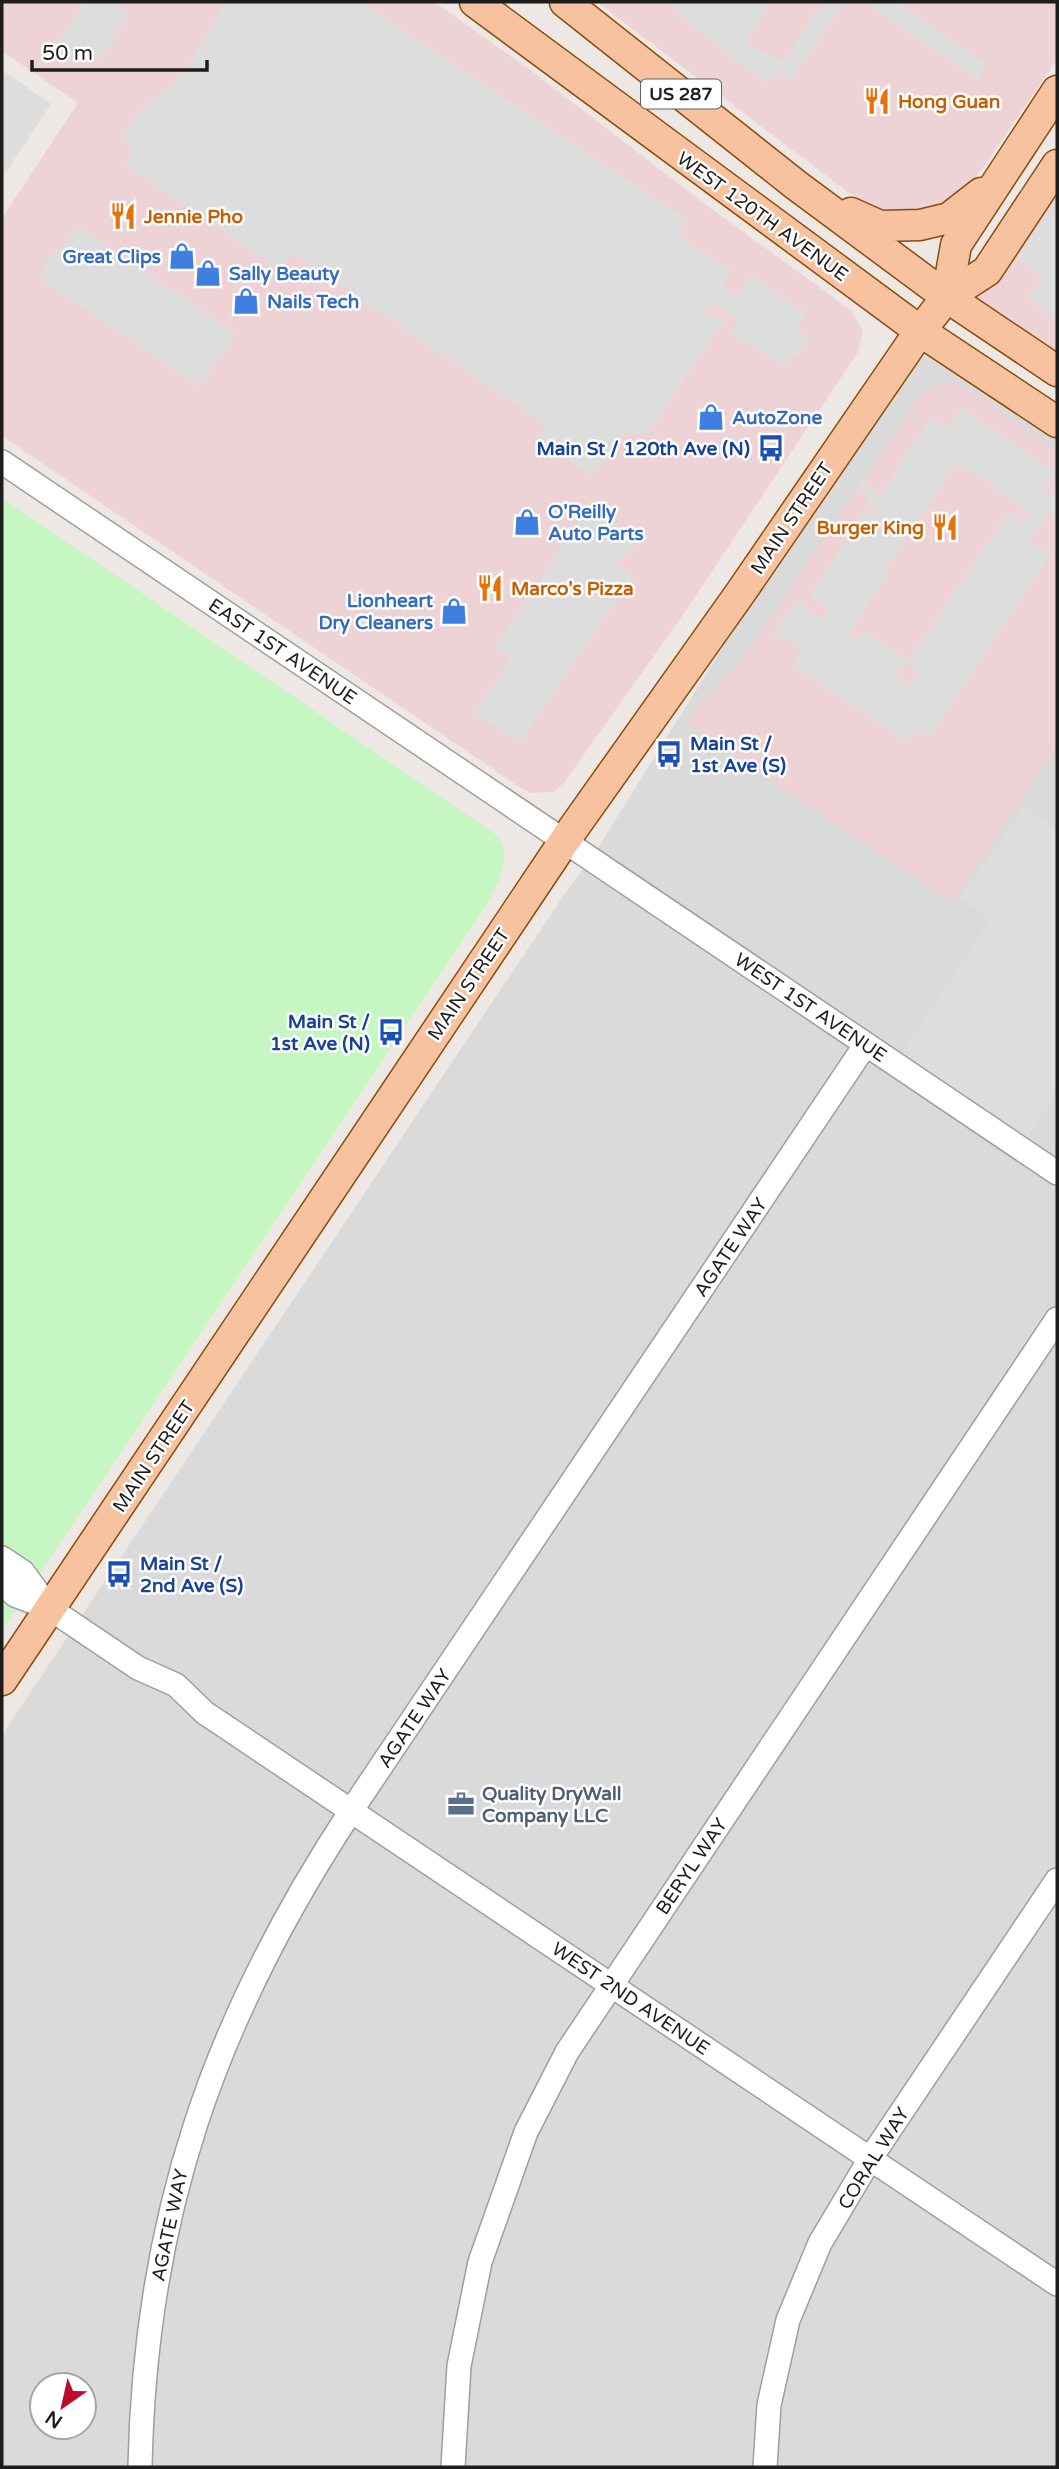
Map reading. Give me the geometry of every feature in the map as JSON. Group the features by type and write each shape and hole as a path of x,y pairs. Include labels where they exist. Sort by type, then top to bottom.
{"main road":[{"name":"WEST 120TH AVENUE","path":"475,2 920,331 1057,422"},
{"name":"US 287","path":"565,2 796,185 947,297 1057,371"},
{"name":"MAIN STREET","path":"947,297 956,245 1057,91"},
{"name":"MAIN STREET","path":"2,1680 565,840 920,331 947,297 987,271 1057,165"},
{"path":"796,185 880,226 899,227 948,218 1000,176"}],"street":[{"name":"EAST 1ST AVENUE","path":"2,462 565,840"},
{"name":"WEST 1ST AVENUE","path":"565,840 1057,1173"},
{"name":"AGATE WAY","path":"139,2467 145,2360 163,2244 195,2123 214,2067 270,1945 351,1811 866,1044"},
{"name":"BERYL WAY","path":"453,2467 459,2366 480,2262 526,2132 568,2052 1057,1319"},
{"path":"2,1558 23,1572 49,1608"},
{"path":"2,1583 15,1595 49,1608"},
{"name":"WEST 2ND AVENUE","path":"49,1608 138,1668 176,1685 205,1713 1057,2284"},
{"name":"CORAL WAY","path":"765,2467 769,2405 788,2320 820,2243 870,2159 1057,1880"}],"shaded area":[{"path":"2,2 434,2 529,69 709,207 852,311 863,332 858,352 683,615 563,784 554,792 531,793 518,786 2,436 2,218 78,103 2,51"},
{"path":"85,2 116,2 130,13 99,60 83,49 73,65 52,51"},
{"path":"226,2 360,2 688,220 678,236 731,271 722,286 737,296 751,276 806,313 796,330 809,339 796,358 791,355 783,367 731,333 739,320 713,302 704,315 723,317 722,324 648,434 626,432 604,464 600,461 590,475 538,439 547,425 291,252 279,270 123,164 133,148 120,139 139,110 179,81"},
{"path":"597,2 1057,2 1057,60 982,169 960,196 949,204 889,216 853,196"},
{"path":"664,2 771,2 745,43 784,62 814,14 827,2 845,2 791,81 778,71 766,85"},
{"path":"865,2 896,2 986,64 977,80"},
{"path":"2,70 51,104 2,178"},
{"path":"1057,179 1057,371 968,311"},
{"path":"1057,182 1057,324 1028,296 1044,278 1017,258 1056,200 1049,195"},
{"path":"76,226 236,333 200,387 51,286 43,285 40,274 56,249 60,251"},
{"path":"920,331 1057,423 1057,2467 2,2467 2,1735 566,892 591,859"},
{"path":"952,383 963,386 1057,450 1057,746 953,902 685,723 751,648 919,397 929,389"},
{"path":"961,408 1056,473 1040,497 1057,493 1057,519 1049,513 1030,542 1050,555 930,737 919,730 914,731 906,742 792,666 802,649 785,638 771,638 799,597 808,609 823,619 829,610 810,597 866,509 878,517 860,487 865,479 878,498 931,417 948,428","holes":["957,462 1031,512 1024,522 1008,511 907,663 920,672 910,687 895,677 907,659 865,631 857,642 848,635 888,574 884,570"]},
{"path":"592,501 609,512 637,548 613,563 633,577 519,743 474,712 511,658 495,647"},
{"path":"1025,806 1057,830 1057,1092 1020,1148 895,1064 990,920 960,897"}],"green space":[{"path":"2,498 495,834 501,842 504,860 500,878 487,904 2,1630"}],"place":[{"name":"Hong Guan","path":"877,101"},
{"name":"Jennie Pho","path":"123,216"},
{"name":"Great Clips","path":"182,256"},
{"name":"Sally Beauty","path":"208,273"},
{"name":"Nails Tech","path":"246,301"},
{"name":"AutoZone","path":"711,417"},
{"name":"Main St / 120th Ave (N)","path":"771,448"},
{"name":"O'Reilly Auto Parts","path":"527,522"},
{"name":"Burger King","path":"945,527"},
{"name":"Marco's Pizza","path":"490,588"},
{"name":"Lionheart Dry Cleaners","path":"454,611"},
{"name":"Main St / 1st Ave (S)","path":"669,754"},
{"name":"Main St / 1st Ave (N)","path":"391,1032"},
{"name":"Main St / 2nd Ave (S)","path":"119,1574"},
{"name":"Quality DryWall Company LLC","path":"461,1804"}]}
